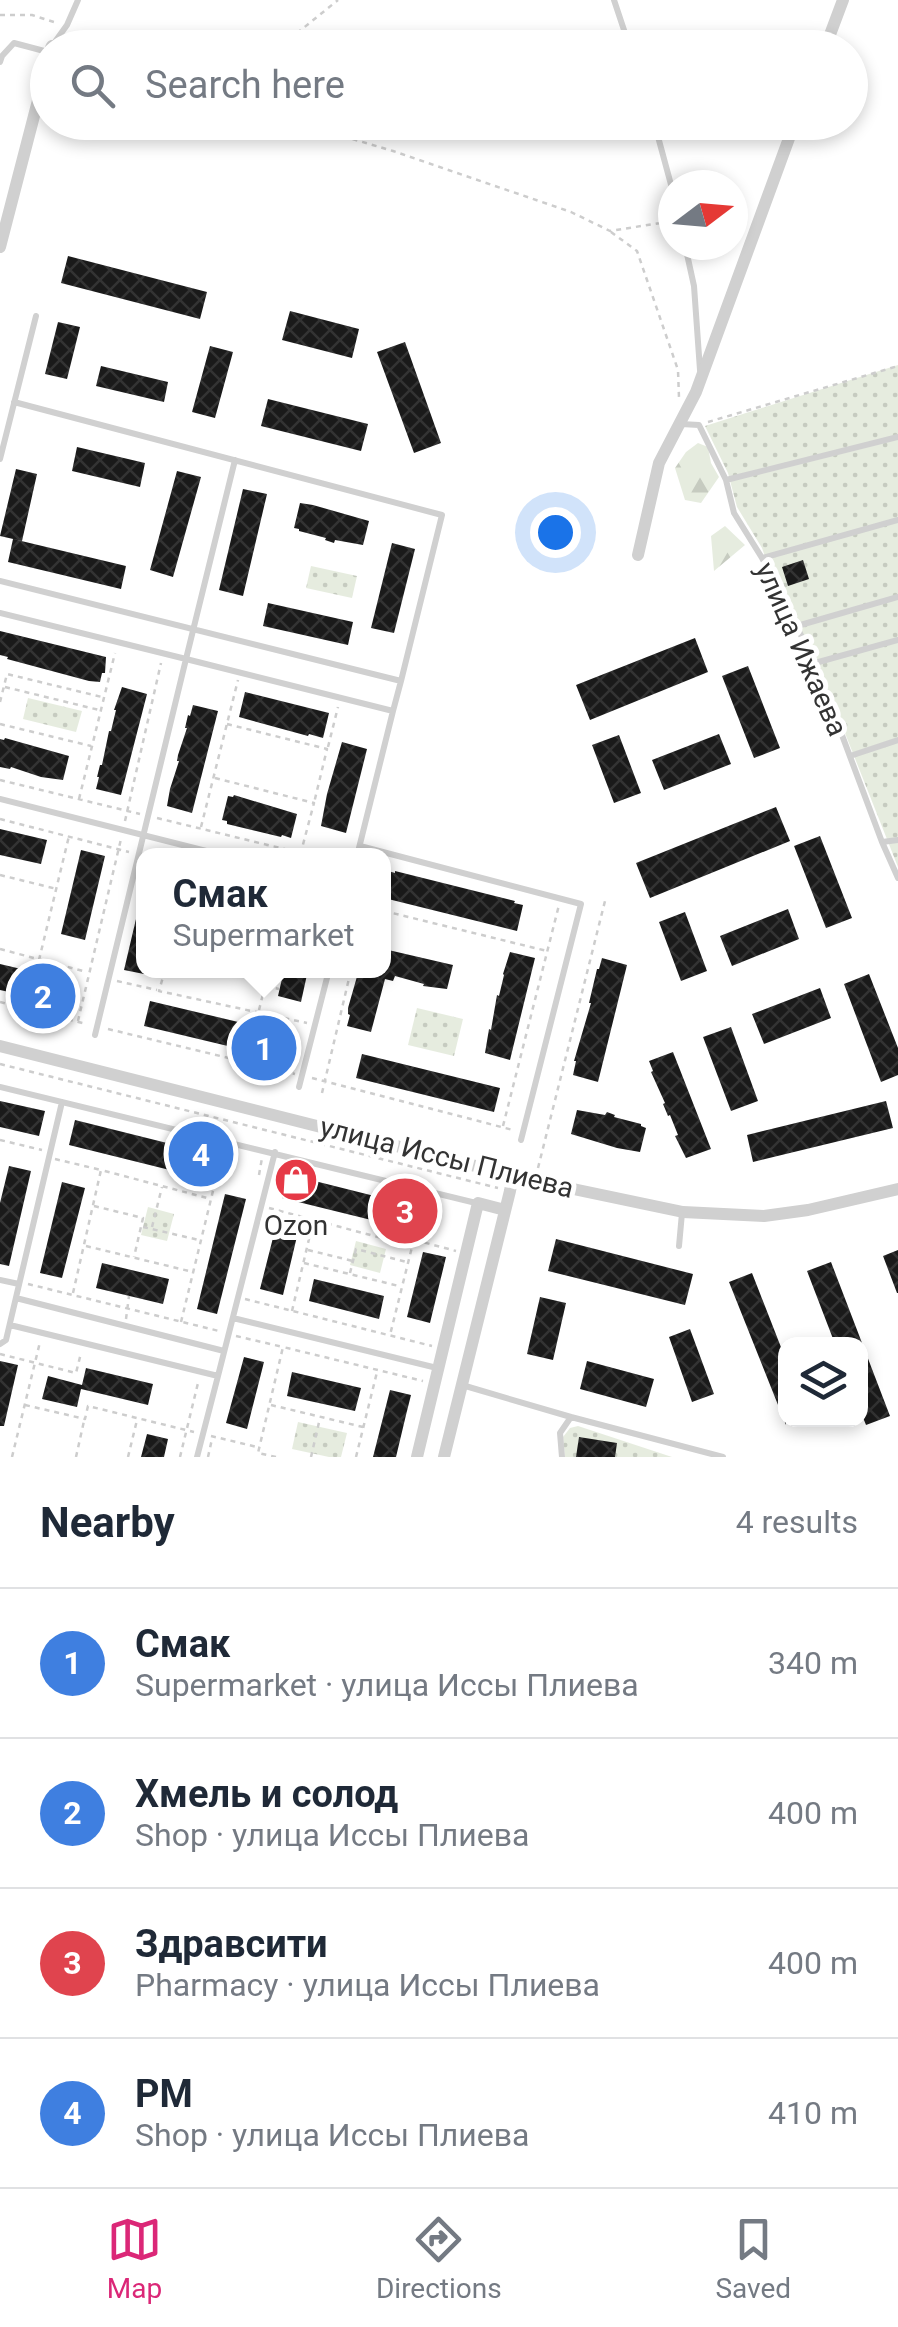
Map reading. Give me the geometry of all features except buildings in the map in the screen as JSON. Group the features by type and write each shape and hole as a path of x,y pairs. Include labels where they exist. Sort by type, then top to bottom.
{"street":[{"path":"832,30 843,0"},
{"path":"0,247 30,131"},
{"path":"638,555 660,463 696,392 788,140"},
{"name":"улица Иссы Плиева","path":"0,1046 535,1180 682,1212 764,1216 898,1189"},
{"path":"445,1451 513,1174"},
{"path":"417,1457 478,1203 506,1210"}],"lane":[{"path":"64,30 78,0"},
{"path":"614,0 624,30"},
{"path":"0,62 14,43 30,45"},
{"path":"659,140 667,170"},
{"path":"688,260 694,286 700,376"},
{"path":"0,458 36,316"},
{"path":"14,402 442,515 360,848"},
{"path":"679,424 699,424"},
{"name":"улица Ижаева","path":"699,424 726,480 734,513 762,558 814,663 898,878"},
{"path":"726,480 898,437"},
{"path":"140,848 235,460"},
{"path":"762,558 898,520"},
{"path":"0,581 400,681"},
{"path":"797,626 898,598"},
{"path":"0,613 393,711"},
{"path":"814,663 898,640"},
{"path":"850,756 898,740"},
{"path":"0,799 196,848"},
{"path":"882,842 898,840"},
{"path":"391,859 581,904 522,1136"},
{"path":"96,1031 136,862"},
{"path":"300,1087 312,1023 327,978"},
{"name":"улица Иссы Плиева","path":"0,1087 478,1203"},
{"path":"0,1344 6,1340 10,1325 62,1102"},
{"path":"197,1457 275,1152"},
{"path":"679,1246 682,1212"},
{"path":"0,1280 20,1283"},
{"path":"16,1298 224,1350"},
{"path":"0,1309 13,1312"},
{"path":"233,1318 438,1369"},
{"path":"10,1325 218,1376"},
{"path":"462,1384 723,1457"},
{"path":"562,1457 560,1434 571,1416"},
{"path":"422,1440 445,1451"}],"path":[{"path":"301,30 338,0"},
{"path":"0,15 32,15 67,25"},
{"path":"356,140 571,212 610,231 638,251 678,370 679,424"},
{"path":"610,231 658,223"},
{"path":"699,424 898,366"},
{"path":"80,799 117,642"},
{"path":"78,1022 164,654"},
{"path":"201,828 240,672"},
{"path":"0,702 7,674 104,697"},
{"path":"4,686 101,710"},
{"path":"302,848 340,698"},
{"path":"0,724 92,746"},
{"path":"227,724 327,749"},
{"path":"214,778 314,803"},
{"path":"0,820 136,854"},
{"path":"39,960 69,836"},
{"path":"267,848 268,844"},
{"path":"0,875 57,888"},
{"path":"503,1127 560,899"},
{"path":"535,1180 605,901"},
{"path":"391,913 548,951"},
{"path":"0,949 88,972"},
{"path":"92,958 112,962"},
{"path":"159,991 162,978"},
{"path":"258,1012 267,978"},
{"path":"322,1092 350,978"},
{"path":"113,980 338,1027"},
{"path":"265,986 280,989"},
{"name":"улица Иссы Плиева","path":"0,1002 78,1022 96,1031 325,1081 503,1127 522,1136"},
{"name":"улица Иссы Плиева","path":"0,1064 510,1191"},
{"path":"0,1140 211,1199"},
{"path":"181,1322 224,1149"},
{"path":"72,1295 102,1170"},
{"path":"152,1229 162,1185"},
{"path":"425,1244 435,1201"},
{"path":"92,1205 154,1220"},
{"path":"261,1206 389,1240 414,1239 458,1252"},
{"path":"134,1258 144,1218"},
{"path":"292,1311 314,1221"},
{"path":"142,1226 200,1240"},
{"path":"390,1335 414,1239"},
{"path":"84,1246 193,1272"},
{"path":"350,1274 356,1249 408,1262"},
{"path":"307,1250 353,1261"},
{"path":"304,1262 402,1287"},
{"path":"20,1283 434,1384"},
{"path":"125,1326 130,1296"},
{"path":"238,1298 443,1348"},
{"path":"12,1457 42,1333"},
{"path":"276,1457 258,1453 283,1347"},
{"path":"0,1354 76,1373 82,1352"},
{"path":"356,1457 377,1370"},
{"path":"180,1457 201,1372"},
{"path":"270,1404 363,1427"},
{"path":"25,1405 85,1419"},
{"path":"76,1457 88,1406 259,1448"},
{"path":"311,1457 320,1417"},
{"path":"128,1457 138,1418"}],"green space":[{"path":"898,365 898,867 816,660 762,548 737,507 728,473 705,426"},
{"path":"698,443 708,447 719,477 701,503 685,500 675,468"},
{"path":"725,526 745,545 714,571 711,536"},
{"path":"311,566 357,576 352,598 306,588"},
{"path":"28,698 82,711 76,732 23,719"},
{"path":"417,1008 463,1019 454,1056 408,1045"},
{"path":"148,1207 174,1214 167,1241 141,1235"},
{"path":"356,1241 386,1249 380,1273 350,1265"},
{"path":"298,1422 347,1433 341,1457 292,1449"},
{"path":"578,1426 672,1457 565,1457 563,1437 570,1428"}],"place":[{"name":"Хмель и солод","path":"43,996"},
{"name":"Смак","path":"264,1048"},
{"name":"PM","path":"201,1154"},
{"name":"Ozon","path":"296,1180"},
{"name":"Здравсити","path":"405,1211"}]}
